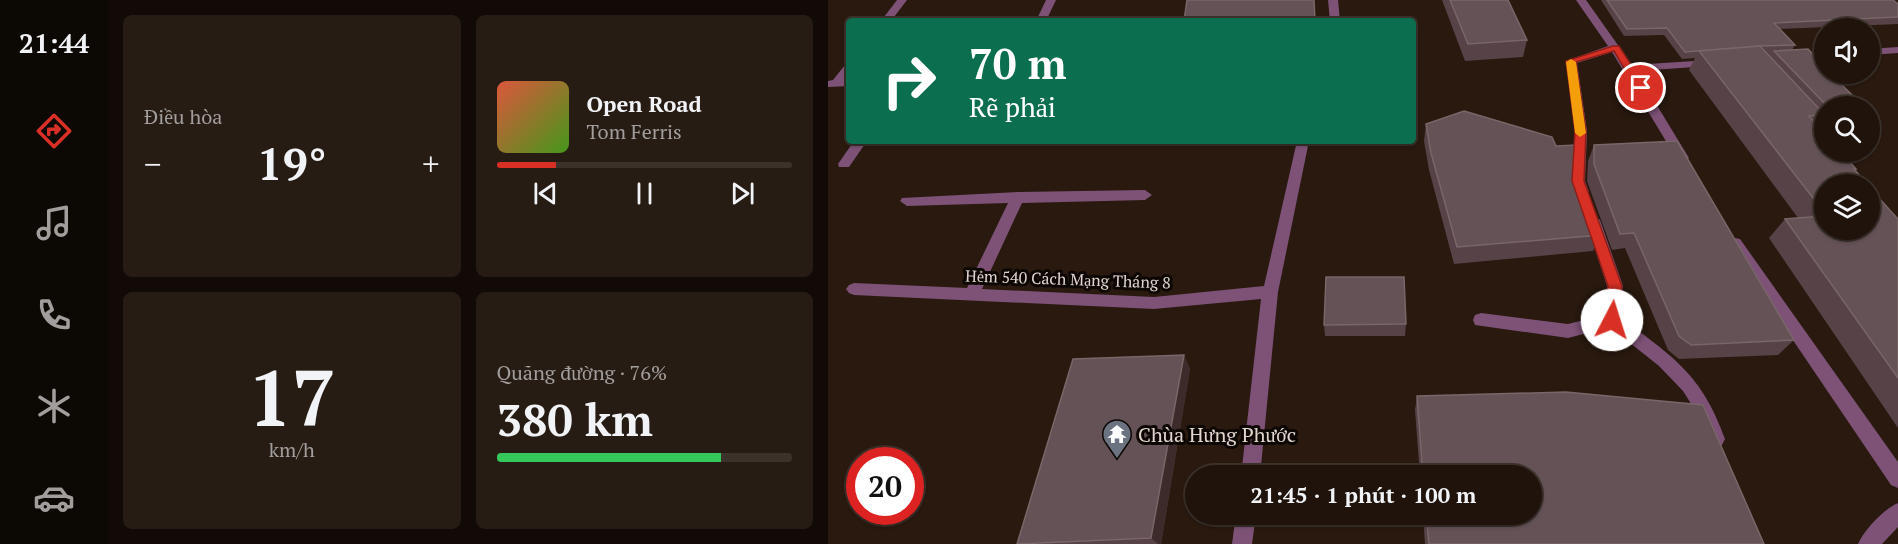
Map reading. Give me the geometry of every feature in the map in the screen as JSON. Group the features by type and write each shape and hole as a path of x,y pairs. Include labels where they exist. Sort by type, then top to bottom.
{"street":[{"path":"888,18 902,0"},
{"path":"1042,18 1051,0"},
{"path":"1333,0 1335,18"},
{"path":"1581,0 1629,68 1689,167"},
{"path":"1612,320 1615,286 1578,181 1581,131 1570,61 1616,48"},
{"path":"1880,51 1898,50"},
{"path":"1777,59 1814,56"},
{"path":"1629,68 1720,63"},
{"path":"832,84 846,70"},
{"path":"844,164 859,144"},
{"path":"1251,465 1270,292 1302,144"},
{"path":"907,201 1018,196 1145,195"},
{"path":"972,294 1018,196"},
{"path":"1725,226 1898,478"},
{"name":"Hẻm 540 Cách Mạng Tháng 8","path":"854,288 1154,303 1270,292"},
{"path":"1481,320 1568,331 1612,320"},
{"path":"1612,320 1663,360 1692,390 1707,413 1724,459"},
{"path":"1868,544 1898,513"},
{"path":"1242,544 1245,525"}],"building":[{"path":"1187,0 1314,0 1315,18 1184,18"},
{"path":"1450,0 1508,0 1527,40 1468,44"},
{"path":"1607,0 1893,0 1898,4 1898,17 1814,18 1814,21 1774,23 1795,45 1685,52 1667,28 1627,29"},
{"path":"1760,46 1814,103 1814,116 1809,116 1814,122 1814,162 1850,162 1858,174 1814,174 1814,199 1699,51"},
{"path":"1808,49 1814,55 1814,84 1841,84 1853,96 1817,96 1774,51"},
{"path":"1464,111 1552,137 1556,146 1576,145 1575,165 1601,235 1457,247 1431,153 1426,124"},
{"path":"1677,141 1794,340 1691,345 1679,336 1634,233 1620,234 1594,164 1594,145"},
{"path":"1880,199 1898,219 1898,378 1785,219 1814,217 1814,240 1880,240"},
{"path":"1326,277 1404,277 1406,324 1324,325"},
{"name":"Chùa Hưng Phước","path":"1184,355 1151,538 1017,544 1073,359"},
{"path":"1566,392 1703,405 1764,544 1429,544 1427,525 1542,525 1542,465 1422,465 1417,396"}],"slow traffic":[{"path":"1571,62 1580,133"}],"place":[{"name":"Chùa Hưng Phước","path":"1117,460"}],"route":[{"path":"1612,320 1615,286 1578,181 1581,131 1570,61 1616,48 1641,88"}]}
